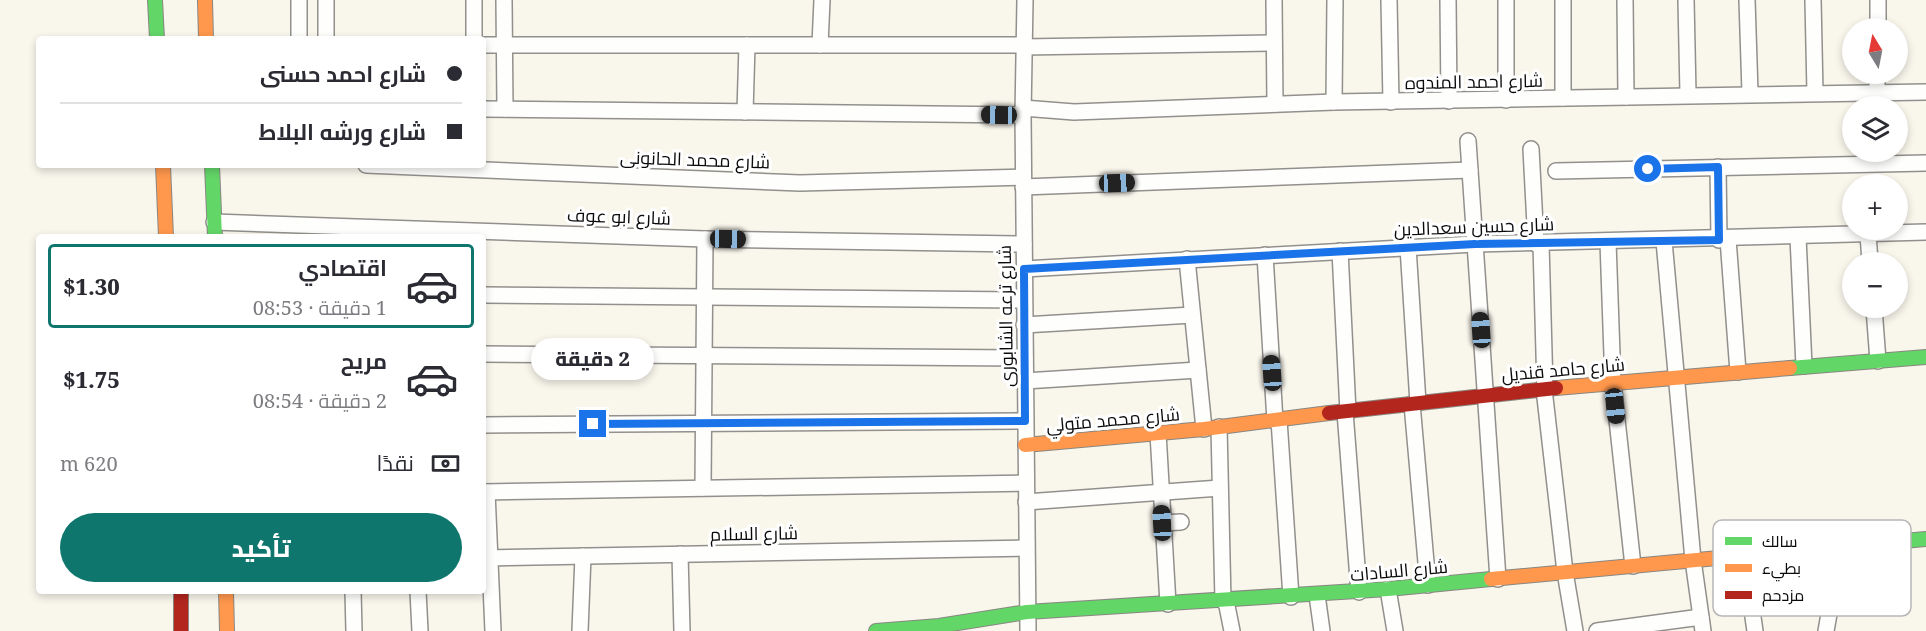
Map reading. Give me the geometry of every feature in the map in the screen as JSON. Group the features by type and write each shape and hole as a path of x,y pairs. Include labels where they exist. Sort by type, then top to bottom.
{"street":[{"path":"155,0 157,36"},
{"path":"205,0 207,36"},
{"path":"299,0 299,36"},
{"path":"326,0 326,36"},
{"path":"474,0 474,36"},
{"path":"504,0 505,109"},
{"path":"820,45 822,0"},
{"name":"شارع ترعه الشابورى","path":"1025,0 1023,182 1028,631"},
{"path":"1274,0 1275,104"},
{"path":"1334,102 1335,0"},
{"path":"1389,0 1391,102"},
{"path":"1448,0 1449,101"},
{"path":"1506,0 1506,100"},
{"path":"1563,0 1563,98"},
{"path":"1625,0 1626,97"},
{"path":"1686,0 1688,94"},
{"path":"1747,0 1749,93"},
{"path":"1813,0 1815,93"},
{"path":"1878,0 1878,18"},
{"path":"486,45 1023,46 1275,43"},
{"path":"745,112 747,45"},
{"path":"1877,84 1877,92"},
{"name":"شارع احمد المندوه","path":"486,109 1074,112 1334,102 1506,100 1688,94 1926,92"},
{"path":"1468,141 1498,579"},
{"path":"1531,149 1538,244 1544,389 1565,572 1575,631"},
{"path":"1556,171 1926,163"},
{"path":"1718,167 1723,239 1738,372"},
{"path":"163,168 166,234"},
{"path":"212,168 214,229"},
{"name":"شارع محمد الحانونى","path":"438,168 800,183 1023,182 1470,170"},
{"name":"شارع ابو عوف","path":"214,229 1024,244"},
{"name":"شارع حسين سعدالدين","path":"1908,233 1926,232"},
{"name":"شارع حسين سعدالدين","path":"1024,269 1475,244 1842,235"},
{"path":"1798,237 1804,366"},
{"path":"704,488 705,238"},
{"path":"1597,631 1702,624 1693,560 1664,241"},
{"path":"1608,242 1613,383 1633,566"},
{"path":"1408,247 1415,404 1428,585"},
{"path":"1340,251 1347,412 1359,592"},
{"path":"1265,255 1291,597"},
{"path":"1187,259 1198,370 1211,428 1220,488 1225,601 1232,631"},
{"path":"486,295 1024,300"},
{"path":"1024,325 1192,315"},
{"path":"1875,318 1878,361"},
{"path":"486,354 1025,358"},
{"name":"شارع حامد قنديل","path":"1211,428 1485,394 1926,357"},
{"path":"1025,381 1198,370"},
{"path":"486,425 1025,421"},
{"name":"شارع محمد متولي","path":"1025,445 1211,428"},
{"path":"1158,433 1168,604"},
{"path":"486,492 1026,483"},
{"path":"1026,502 1220,488"},
{"path":"1162,523 1181,522"},
{"path":"486,525 493,631"},
{"name":"شارع السادات","path":"1911,540 1926,539"},
{"name":"شارع السلام","path":"487,558 1026,548"},
{"path":"681,554 682,631"},
{"path":"580,631 583,556"},
{"name":"شارع السادات","path":"876,631 939,628 1027,612 1359,592 1713,558"},
{"path":"1388,589 1395,631"},
{"path":"181,594 181,631"},
{"path":"226,594 227,631"},
{"path":"353,594 354,631"},
{"path":"418,594 420,631"},
{"path":"1317,595 1322,631"},
{"path":"1753,616 1755,631"},
{"path":"1826,631 1829,616"}],"traffic: fast":[{"path":"155,0 157,36"},
{"path":"212,168 215,234"},
{"path":"1790,368 1926,357"},
{"path":"1911,540 1926,539"},
{"path":"876,631 939,626 1027,612 1388,589 1491,579"}],"traffic: slow":[{"path":"205,0 206,36"},
{"path":"163,168 166,234"},
{"path":"1556,388 1790,368"},
{"path":"1025,445 1204,429 1329,413"},
{"path":"1491,579 1713,558"},
{"path":"226,594 227,631"}],"traffic: jam":[{"path":"1329,413 1556,388"},
{"path":"181,594 181,631"}],"route":[{"path":"593,424 1025,421 1024,269 1475,244 1719,240 1718,167 1648,169"}]}
